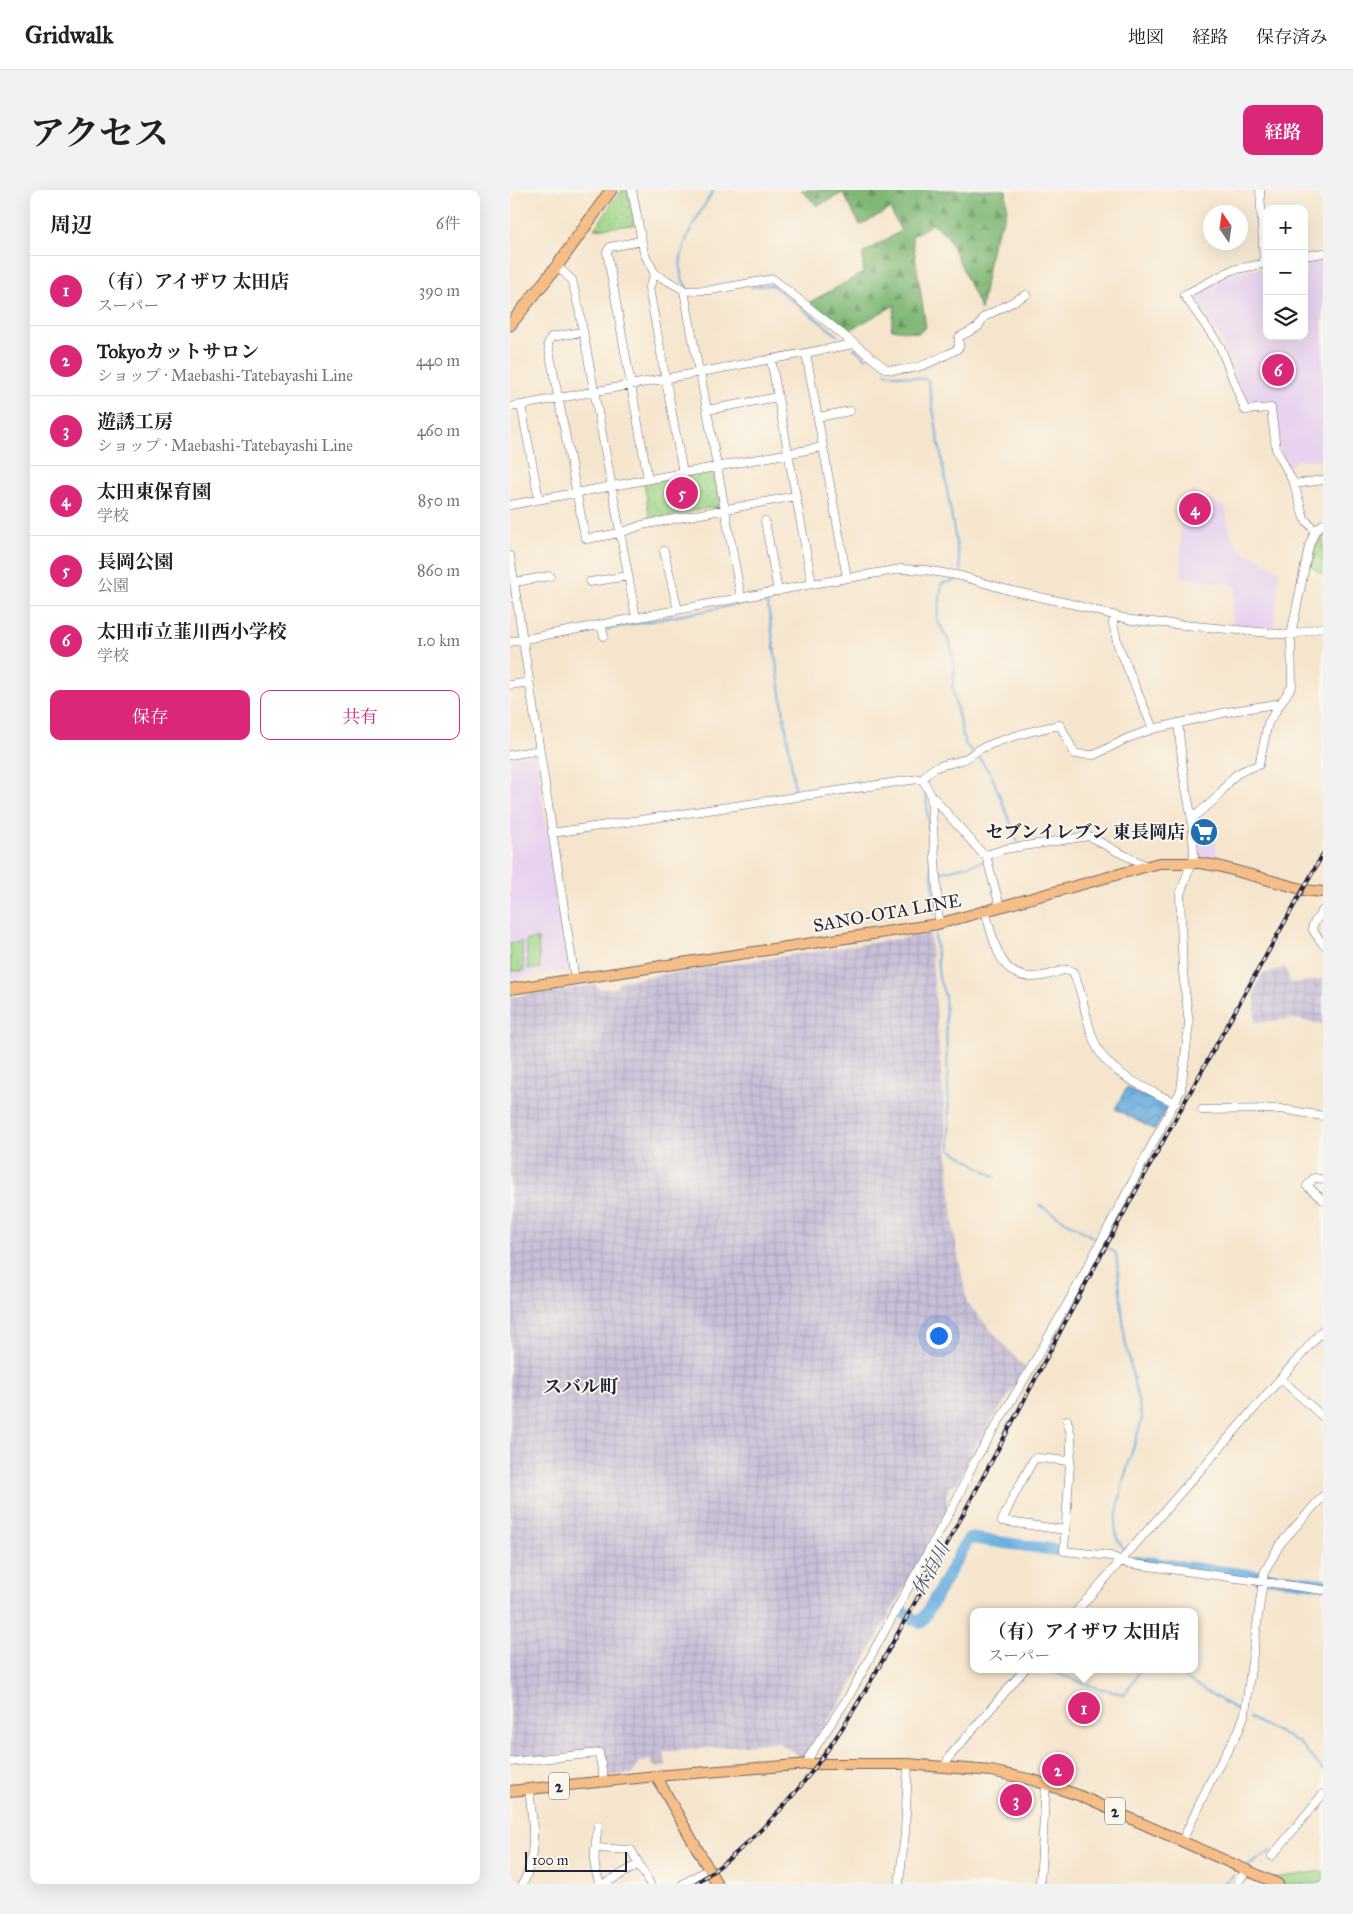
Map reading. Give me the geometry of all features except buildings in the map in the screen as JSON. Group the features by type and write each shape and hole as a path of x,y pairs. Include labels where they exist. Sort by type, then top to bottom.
{"highway":[{"path":"510,325 557,266 611,190"}],"main road":[{"name":"SANO-OTA LINE","path":"510,989 939,924 1160,863 1192,863 1218,866 1303,890 1323,892"},
{"name":"2","path":"510,1791 653,1776 808,1764 908,1764 991,1771 1046,1783 1078,1795 1278,1884"},
{"path":"653,1776 702,1873 710,1884"},
{"path":"653,1776 717,1884"}],"street":[{"path":"632,190 644,253 655,274 681,288 684,292 718,466 741,598"},
{"path":"1260,190 1264,250"},
{"path":"642,241 610,247 606,252 648,479"},
{"path":"1308,255 1323,253"},
{"path":"1263,263 1232,270 1184,295 1220,346 1245,410 1271,408 1276,449 1294,484 1304,518 1315,531"},
{"path":"557,266 572,280 579,309 636,618"},
{"path":"655,274 649,288 683,473"},
{"path":"684,292 711,290 773,279 886,369 899,370 922,367 959,347 959,337 978,327 984,317 1026,295"},
{"path":"582,332 551,338 548,340 548,344 584,537 587,539 620,533 642,526 796,496"},
{"path":"510,407 854,344"},
{"path":"806,353 847,578"},
{"path":"771,359 812,584"},
{"path":"707,410 778,396"},
{"path":"521,405 540,499"},
{"path":"818,417 850,411"},
{"path":"510,505 823,447"},
{"path":"1294,484 1323,480"},
{"path":"765,521 778,591"},
{"path":"1192,820 1195,815 1215,800 1231,777 1259,765 1268,723 1292,686 1291,635 1309,546 1315,531 1323,524"},
{"path":"664,551 678,610"},
{"path":"510,556 575,980"},
{"path":"510,642 812,584 887,571 925,570 961,576 1008,590 1076,605 1131,620 1291,635 1323,626"},
{"path":"514,582 550,576"},
{"path":"590,582 628,576"},
{"path":"1114,616 1113,624 1118,645 1153,729"},
{"path":"601,624 604,636"},
{"path":"510,685 530,682"},
{"path":"923,780 927,773 944,764 962,760 980,749 1004,740 1060,725 1075,754 1094,755 1128,738 1153,729 1281,703"},
{"path":"808,1764 809,1757 849,1696 958,1497 974,1462 1028,1373 1104,1238 1181,1090 1189,1024 1183,973 1180,894 1194,856 1192,820 1184,777 1178,723"},
{"path":"510,755 540,750"},
{"path":"552,832 918,779 923,780"},
{"path":"923,780 931,795 987,858 1000,907"},
{"path":"931,795 939,924"},
{"path":"987,858 1005,849 1089,836 1148,866"},
{"path":"1323,910 1312,923 1312,930 1323,944"},
{"path":"985,911 1000,960 1007,967 1022,975 1038,978 1066,969 1073,972 1093,1040 1102,1057 1123,1075 1174,1104"},
{"path":"1202,1110 1281,1109 1323,1116"},
{"path":"1323,1179 1314,1178 1307,1186 1323,1200"},
{"path":"1080,1608 1323,1330"},
{"path":"1281,1379 1323,1417"},
{"path":"1067,1420 1071,1435 1064,1551 1111,1556 1121,1561 1263,1578 1323,1590"},
{"path":"1065,1530 1002,1521 1035,1458 1070,1461"},
{"path":"1182,1841 1211,1780 1239,1730 1245,1713 1263,1578 1280,1544 1323,1496"},
{"path":"944,1767 950,1756 1022,1673"},
{"path":"510,1762 599,1752 604,1781"},
{"path":"899,1884 905,1833 908,1764"},
{"path":"1040,1884 1046,1783"},
{"path":"523,1884 532,1858 534,1839 529,1788"},
{"path":"1272,1856 1323,1794"},
{"path":"598,1826 595,1870 603,1884 639,1864"},
{"path":"596,1848 631,1850 650,1884"},
{"path":"1237,1884 1246,1870"},
{"path":"682,1884 702,1873"}],"shaded area":[{"path":"1323,256 1323,460 1297,460 1288,468 1279,448 1274,404 1247,406 1220,336 1191,299 1192,294 1232,274 1263,267 1263,340 1308,340 1308,259"},
{"path":"1191,491 1225,507 1231,538 1241,550 1280,571 1274,629 1233,625 1231,623 1236,585 1182,577 1180,522 1175,512"},
{"path":"535,754 568,970 510,979 510,758"},
{"path":"1214,824 1217,860 1196,856 1194,826"},
{"path":"930,934 954,1232 967,1303 1026,1369 976,1445 958,1482 949,1487 946,1496 948,1507 846,1694 803,1758 776,1742 664,1752 666,1766 656,1768 649,1760 641,1761 632,1774 604,1776 601,1750 510,1760 510,997 595,985 600,989 615,988 621,981"},
{"path":"1285,967 1291,983 1323,979 1323,1024 1294,1019 1255,1022 1255,990 1261,975"}],"green space":[{"path":"622,190 628,191 634,225 594,229"},
{"path":"801,190 1006,190 1007,211 992,246 981,310 947,235 933,224 912,236 926,327 919,333 891,329 895,305 846,332 808,303 863,273 863,253 901,231 890,209 860,225 843,193 817,206"},
{"path":"711,471 715,474 721,503 718,506 650,520 644,483"},
{"path":"1320,533 1323,533 1323,575 1310,566"},
{"path":"538,939 540,968 528,969 526,940"},
{"path":"522,942 524,971 511,971 510,943"},
{"path":"1323,1871 1323,1884 1269,1884 1273,1878"}],"water":[{"path":"1127,1087 1139,1094 1142,1090 1166,1104 1167,1108 1155,1130 1115,1109"}],"waterway":[{"path":"687,287 682,276 680,264 683,251 687,237 714,190"},
{"path":"751,287 772,285 837,335"},
{"path":"854,348 866,358"},
{"path":"885,373 928,380 961,571"},
{"path":"957,578 955,581 942,583 937,620 950,643 955,670 952,688 965,744 972,751"},
{"path":"604,630 767,599 796,796"},
{"path":"549,640 599,631"},
{"path":"976,754 991,774 1018,842"},
{"path":"918,783 926,793 935,914"},
{"path":"990,859 1009,852"},
{"path":"939,873 985,861"},
{"path":"935,934 939,978 945,996 950,1149 995,1177"},
{"path":"1039,1205 1099,1241"},
{"path":"1103,1244 1116,1253 1125,1340 1142,1419 1123,1482 1115,1524 1117,1538 1125,1552"},
{"name":"休泊川","path":"901,1611 921,1623 969,1538 1056,1550"},
{"name":"休泊川","path":"1137,1561 1323,1584"},
{"path":"1056,1673 1094,1687 1123,1694 1126,1693 1138,1673"},
{"path":"1182,1676 1242,1713"},
{"path":"1249,1718 1298,1742 1323,1770"},
{"path":"1248,1866 1271,1851"},
{"path":"1223,1884 1234,1875"}],"railway":[{"path":"695,1884 734,1855 769,1822 799,1788 827,1751 852,1712 923,1588 1125,1210 1323,854"}],"place":[{"name":"太田市立韮川西小学校","path":"1278,370"},
{"name":"長岡公園","path":"682,493"},
{"name":"太田東保育園","path":"1195,509"},
{"name":"セブンイレブン 東長岡店","path":"1204,832"},
{"name":"（有）アイザワ 太田店","path":"1084,1708"},
{"name":"Tokyoカットサロン","path":"1058,1770"},
{"name":"遊誘工房","path":"1016,1800"}],"district":[{"name":"スバル町","path":"581,1386"}]}
